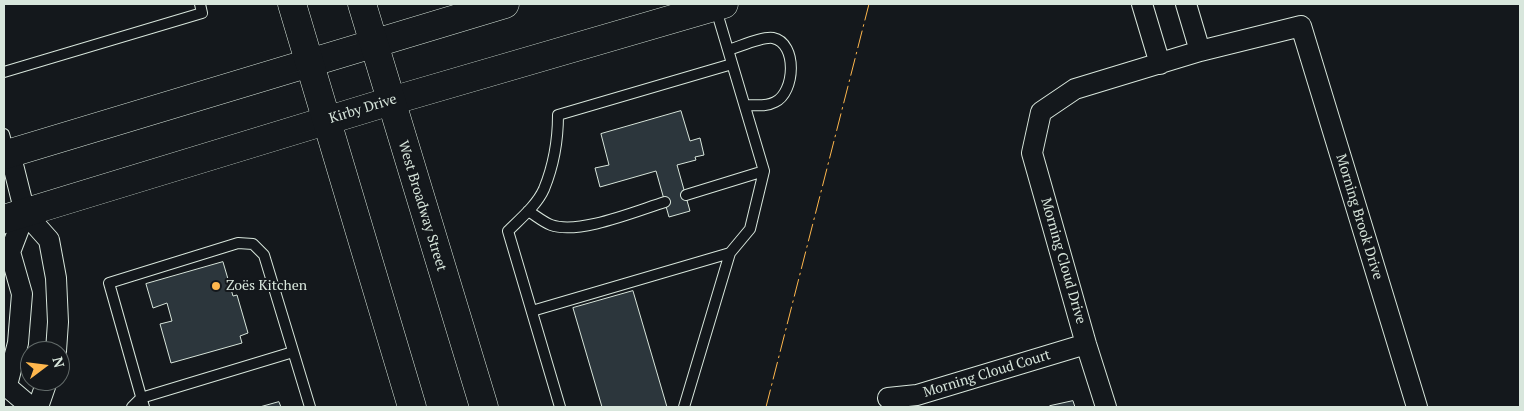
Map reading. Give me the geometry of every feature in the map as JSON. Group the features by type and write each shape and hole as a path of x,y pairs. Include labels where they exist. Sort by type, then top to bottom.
{"main road":[{"path":"292,4 412,407"},
{"name":"West Broadway Street","path":"362,4 484,407"},
{"path":"5,148 310,64 505,4"},
{"name":"Kirby Drive","path":"15,216 390,101 718,5"}],"street":[{"path":"1142,4 1160,64 1200,51 1186,4"},
{"name":"Morning Brook Drive","path":"1200,51 1302,26 1417,407"},
{"name":"Morning Cloud Drive","path":"1106,407 1086,344 1032,153 1041,112 1074,90 1160,64"},
{"path":"5,148 15,216 10,252 22,294 18,343 5,385 30,407"},
{"path":"15,216 49,240 56,278 58,322 57,341"},
{"name":"Morning Cloud Court","path":"888,398 916,395 1086,344"},
{"path":"38,407 44,391"}],"lane":[{"path":"4,72 202,13 200,4"},
{"path":"684,407 730,253 750,229 764,171 728,50 718,5"},
{"path":"728,50 767,38 774,38 784,44 792,59 789,82 784,95 776,102 764,106 745,105"},
{"path":"560,407 508,231 528,211 544,190 558,133 558,115 732,64"},
{"path":"686,195 764,171"},
{"path":"528,211 552,225 588,226 665,202"},
{"path":"143,403 108,283 238,243 253,244 264,255 310,407"},
{"path":"532,310 730,253"},
{"path":"132,407 293,352"}],"building":[{"path":"681,111 690,141 700,138 704,155 695,157 696,160 677,165 690,211 669,217 656,171 600,187 595,168 609,165 601,134"},
{"path":"223,262 233,296 237,295 248,333 240,336 242,343 171,363 160,324 172,321 167,303 153,308 146,284"},
{"path":"633,291 667,407 602,407 573,308"},
{"path":"1073,401 1075,407 1050,406"},
{"path":"279,402 281,407 260,407"}],"power":[{"path":"766,407 869,4"}],"place":[{"name":"Zoës Kitchen","path":"216,286"}]}
